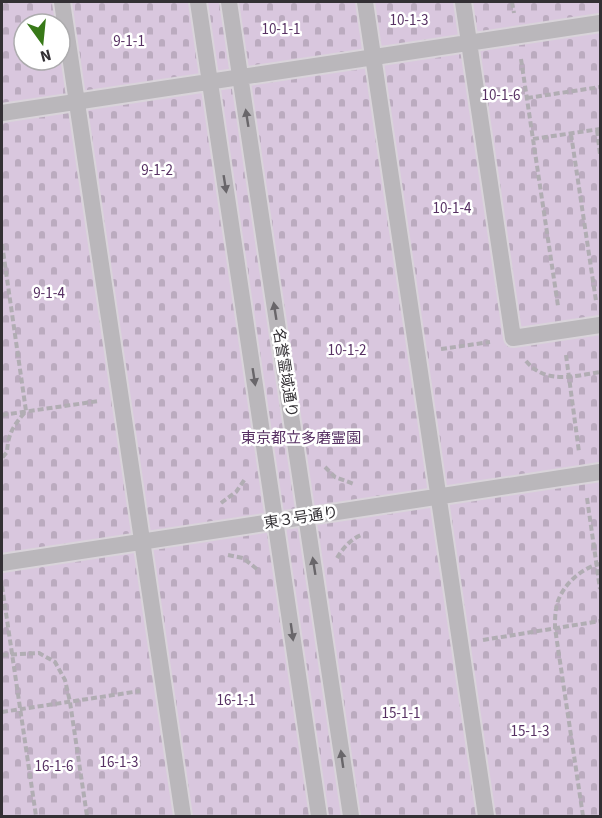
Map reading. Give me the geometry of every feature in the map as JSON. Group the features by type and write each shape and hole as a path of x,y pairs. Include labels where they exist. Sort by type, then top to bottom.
{"lane":[{"path":"62,2 183,816"},
{"name":"名誉霊域通り","path":"198,2 319,816"},
{"name":"名誉霊域通り","path":"229,2 351,816"},
{"path":"365,2 486,816"},
{"path":"463,2 513,338 600,325"},
{"path":"2,113 600,23"},
{"name":"東３号通り","path":"2,563 600,472"}],"path":[{"path":"512,2 580,453"},
{"path":"527,98 600,87"},
{"path":"533,140 599,130 600,154"},
{"path":"571,134 600,325"},
{"path":"2,244 26,411 8,438 7,452 2,458"},
{"path":"434,350 513,338 521,356 533,370 553,378 600,372"},
{"path":"2,415 104,400"},
{"path":"215,506 236,492 247,474"},
{"path":"583,475 598,564 600,590"},
{"path":"334,563 342,550 355,537 365,533"},
{"path":"223,555 243,558 257,569 262,577"},
{"path":"584,816 555,628 556,609 562,589 579,574 598,564"},
{"path":"13,584 2,586 36,816"},
{"path":"477,640 600,621"},
{"path":"2,655 39,653 55,662 65,680 87,816"},
{"path":"2,712 147,690"}],"green space":[{"name":"東京都立多磨霊園","path":"2,2 600,2 600,816 2,816"}],"park label":[{"name":"10-1-3","path":"409,20"},
{"name":"10-1-1","path":"281,29"},
{"name":"9-1-1","path":"129,41"},
{"name":"10-1-6","path":"501,95"},
{"name":"9-1-2","path":"157,170"},
{"name":"10-1-4","path":"452,208"},
{"name":"9-1-4","path":"49,293"},
{"name":"10-1-2","path":"347,350"},
{"name":"16-1-1","path":"236,700"},
{"name":"15-1-1","path":"401,713"},
{"name":"15-1-3","path":"530,731"},
{"name":"16-1-3","path":"119,762"},
{"name":"16-1-6","path":"54,766"}]}
